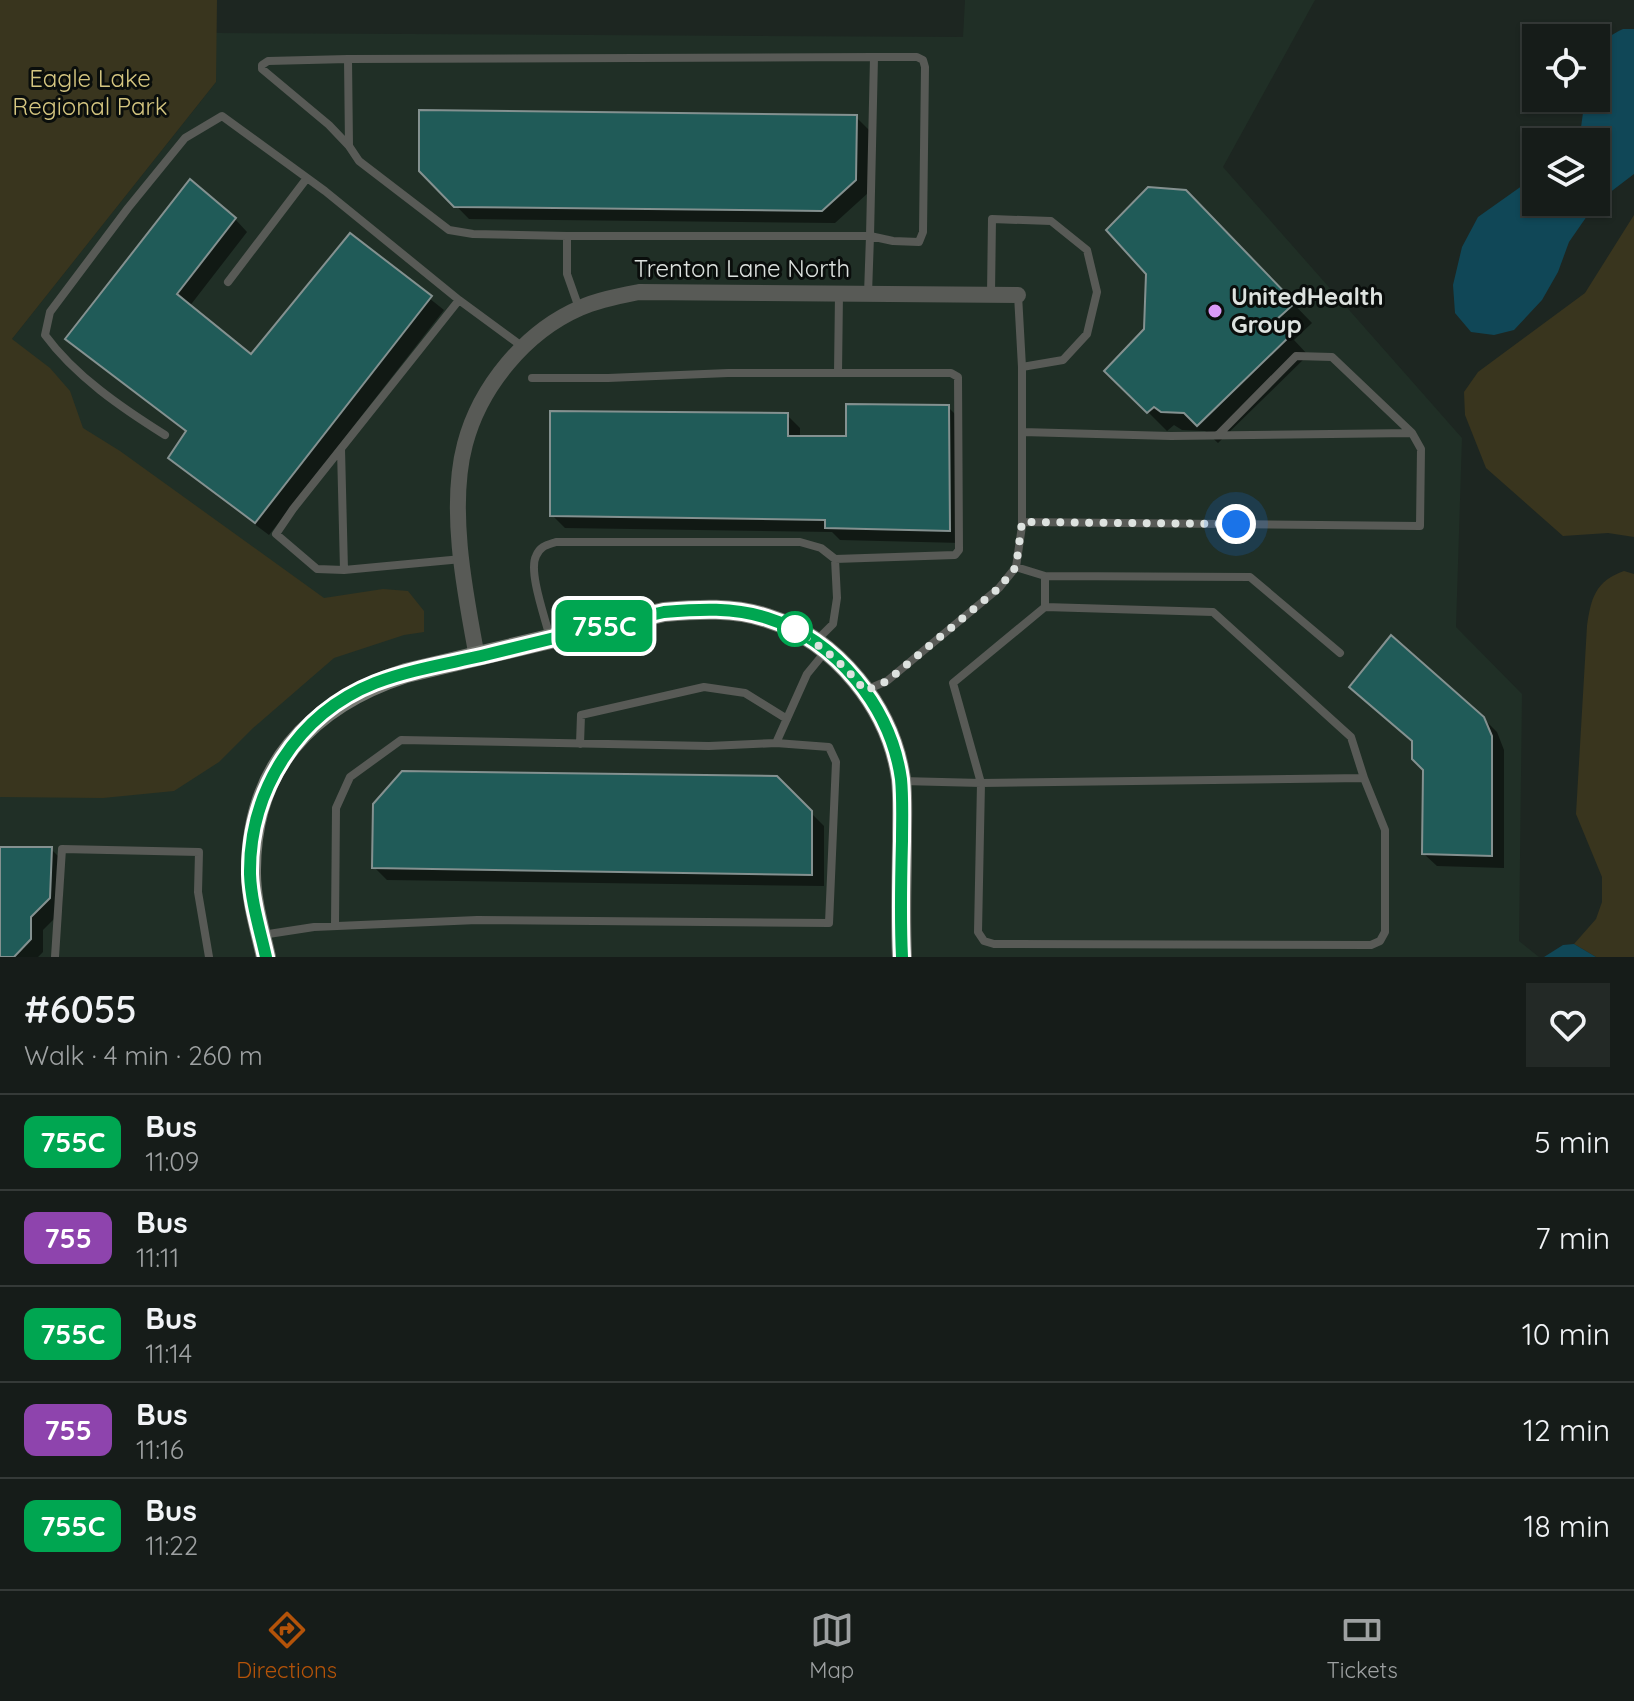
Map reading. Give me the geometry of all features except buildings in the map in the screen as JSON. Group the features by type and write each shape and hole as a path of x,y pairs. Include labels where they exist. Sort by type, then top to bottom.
{"street":[{"name":"Trenton Lane North","path":"477,657 463,559 460,497 465,445 492,384 523,347 544,329 579,308 639,292 1018,295"},
{"path":"266,957 250,876 252,838 260,805 273,773 294,742 317,718 344,699 406,673 664,612 700,609 767,618 821,646 852,674 865,691 889,734 901,781 902,957"}],"lane":[{"path":"868,295 874,57"},
{"path":"874,57 917,57 923,60 925,67 923,232 919,242 870,236 567,236 473,234 449,230 359,161 329,125 262,69 268,61 348,59 874,57"},
{"path":"348,59 349,146"},
{"path":"165,435 127,411 57,352 45,335 50,312 128,208 185,138 222,116 307,178 459,300 523,347"},
{"path":"228,282 307,178"},
{"path":"991,295 992,219 1051,221 1087,250 1097,292 1087,334 1063,360 1022,367"},
{"path":"567,236 567,274 579,308"},
{"path":"838,373 839,294"},
{"path":"865,691 887,681 999,588 1016,567 1022,522 1022,367 1018,295"},
{"path":"459,300 276,534 317,569 344,570 463,559"},
{"path":"1022,522 1420,526 1421,449 1412,433 1332,357 1296,356 1218,435"},
{"path":"532,378 838,373 951,373 958,377 959,550 955,555 835,559 821,548 800,542 556,542 542,547 534,559 535,576 551,639"},
{"path":"1022,432 1218,435 1412,433"},
{"path":"341,448 344,570"},
{"path":"776,743 833,624 837,598 835,559"},
{"path":"1016,567 1045,576 1250,577 1340,653"},
{"path":"1045,576 1045,607"},
{"path":"1045,607 1213,612 1351,737 1385,830 1385,932 1380,941 1371,945 994,944 984,941 978,932 981,783 953,683 1045,607"},
{"path":"580,744 581,715 704,687 745,693 787,719"},
{"path":"261,935 335,926 477,920 829,923 836,762 829,747 776,743 709,746 401,740 350,777 336,808 335,926"},
{"path":"901,781 981,783 1364,778"},
{"path":"55,957 62,849 199,852 198,892 209,957"}],"shaded area":[{"path":"965,0 1315,0 1223,167 1462,438 1456,627 1522,694 1519,941 1539,957 0,957 0,354 216,82 216,33 963,37"}],"green space":[{"name":"Eagle Lake Regional Park","path":"0,0 217,0 216,82 12,339 50,368 70,391 83,428 120,451 324,598 383,589 408,591 424,611 424,632 404,635 334,658 253,728 219,762 174,791 103,798 0,797"},
{"path":"1634,215 1634,537 1608,533 1563,536 1486,468 1465,415 1464,392 1478,372 1585,293"},
{"path":"1624,571 1634,574 1634,957 1596,957 1574,944 1596,919 1602,902 1602,877 1576,814 1587,626 1596,592 1607,580"}],"water":[{"path":"1623,29 1634,29 1634,174 1610,192 1610,128 1581,128 1583,112 1610,112 1611,35"},
{"path":"1522,186 1522,216 1587,216 1569,242 1558,272 1542,300 1514,330 1494,335 1471,332 1455,313 1453,285 1462,247 1478,217"},
{"path":"1574,944 1596,957 1544,957 1563,945"}],"bus line":[{"name":"755C","path":"266,957 250,876 252,838 260,805 273,773 294,742 317,718 359,691 406,673 664,612 700,609 767,618 795,629 852,674 875,705 889,734 901,781 902,957"}],"place":[{"name":"UnitedHealth Group","path":"1215,311"}],"route":[{"path":"795,629 826,650 865,691 887,681 999,588 1016,567 1022,522 1236,524"}]}
